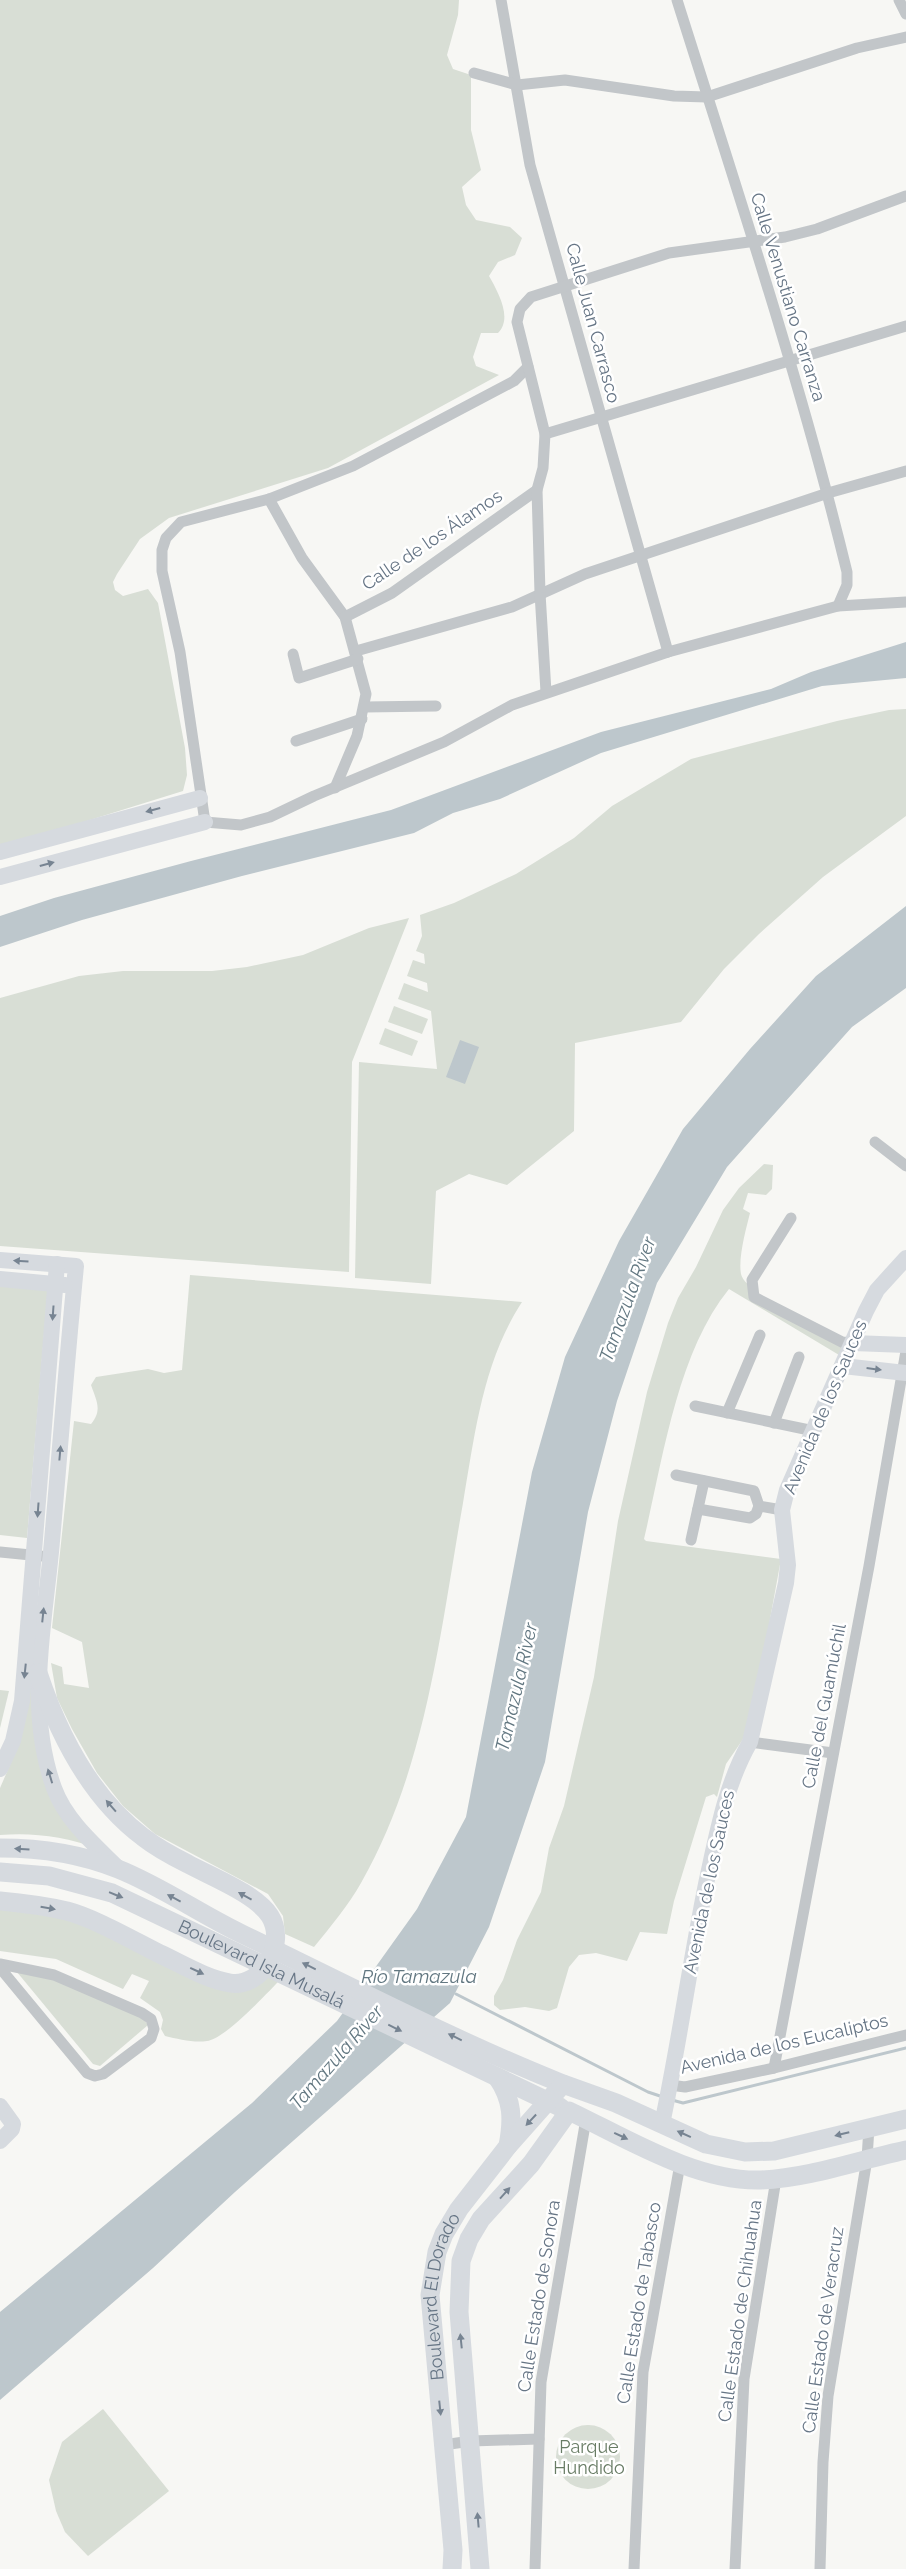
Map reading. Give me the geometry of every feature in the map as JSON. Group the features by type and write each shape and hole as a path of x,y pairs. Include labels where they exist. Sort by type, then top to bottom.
{"main road":[{"path":"0,1901 68,1912 206,1975 230,1983 253,1978 265,1968 276,1944 275,1927 262,1905 160,1849 142,1836 110,1806 77,1761 50,1706 38,1673"},
{"name":"Boulevard Isla Musalá","path":"0,1848 41,1850 83,1857 120,1870 229,1938"},
{"name":"Boulevard Isla Musalá","path":"0,1872 49,1876 112,1893 229,1938 495,2069 569,2111"},
{"path":"495,2069 511,2104 512,2127 508,2146"},
{"name":"Boulevard Isla Musalá","path":"495,2069 563,2084"},
{"path":"563,2084 663,2118 706,2144 759,2152 906,2119"},
{"name":"Boulevard El Dorado","path":"452,2569 453,2550 430,2295 437,2252 449,2226 508,2146 563,2084"},
{"name":"Boulevard El Dorado","path":"480,2569 471,2441 458,2312 461,2261 469,2239 482,2220 531,2164 581,2091"},
{"path":"569,2111 680,2164 712,2174 742,2179 776,2179 906,2150"}],"street":[{"name":"Calle Juan Carrasco","path":"501,0 530,165 600,417 643,555 668,652"},
{"name":"Calle Venustiano Carranza","path":"677,0 791,360 828,493 847,572 847,585 838,606"},
{"path":"899,0 906,14"},
{"path":"474,73 517,85 565,80 674,96 707,97 856,48 906,37"},
{"path":"546,692 540,593 537,490 543,468 546,434 517,322 520,310 531,297 669,253 754,242 817,229 906,196"},
{"path":"546,434 906,326"},
{"path":"204,822 180,652 162,571 162,550 166,538 180,522 268,500 353,466 514,381 528,367"},
{"path":"293,654 299,678 357,655 512,607 528,601 540,593 643,555 828,493 906,471"},
{"name":"Calle de los Álamos","path":"345,618 392,593 537,490"},
{"path":"268,500 302,558 345,618 357,655 366,694 365,707 335,788"},
{"path":"0,877 204,822 241,825 270,817 436,746 512,705 668,652 838,606 906,602"},
{"path":"365,707 436,706"},
{"path":"296,741 362,719"},
{"path":"0,852 200,798"},
{"path":"875,1142 906,1166"},
{"path":"791,1218 752,1280 754,1297 842,1342 906,1345"},
{"name":"Avenida de los Sauces","path":"663,2118 694,1945 722,1809 739,1762 750,1742 786,1583 788,1565 782,1510 787,1490 877,1290 906,1258"},
{"path":"0,1260 76,1266 43,1556 22,1701 12,1741 0,1769"},
{"path":"57,1264 38,1673 41,1732 55,1790 72,1819 120,1870"},
{"path":"0,1279 74,1286"},
{"path":"727,1413 760,1335"},
{"name":"Calle del Guamúchil","path":"774,2068 904,1373 906,1351"},
{"path":"774,1423 799,1357"},
{"path":"843,1366 904,1373"},
{"path":"694,1406 814,1431"},
{"path":"676,1475 754,1491 760,1506 756,1514 750,1518 698,1509"},
{"path":"691,1540 704,1481"},
{"path":"760,1506 782,1510"},
{"path":"0,1552 43,1556"},
{"path":"750,1742 833,1753"},
{"path":"0,1966 54,1975 142,2013 150,2020 154,2030 151,2038 103,2074 95,2076 87,2074 0,1966"},
{"name":"Avenida de los Eucaliptos","path":"669,2088 685,2087 774,2068 906,2035"},
{"path":"0,2106 13,2124 5,2137"},
{"name":"Calle Estado de Sonora","path":"535,2569 539,2439 545,2351 586,2119"},
{"name":"Calle Estado de Veracruz","path":"820,2569 823,2462 828,2396 867,2159 869,2128"},
{"name":"Calle Estado de Tabasco","path":"634,2569 643,2372 680,2164"},
{"name":"Calle Estado de Chihuahua","path":"735,2569 744,2379 776,2179"},
{"path":"443,2445 471,2441 539,2439"}],"green space":[{"path":"0,0 459,0 458,15 447,55 453,69 471,75 471,130 481,170 462,187 466,205 476,220 510,227 522,238 515,255 498,262 489,276 502,305 504,320 498,333 481,333 473,357 476,366 499,375 328,468 169,518 140,539 117,574 113,582 115,590 123,596 148,589 158,603 185,748 187,775 183,791 0,848"},
{"path":"906,709 906,816 823,877 759,934 724,969 681,1022 575,1043 574,1131 507,1185 469,1174 436,1191 431,1284 355,1278 359,1062 437,1069 431,1011 398,999 404,983 428,992 427,983 407,976 413,960 425,964 424,954 416,951 422,936 420,915 454,903 516,874 574,838 612,806 691,759 837,721 889,710"},
{"path":"409,918 352,1062 349,1272 0,1246 0,998 79,976 123,971 212,971 247,967 303,955 369,928"},
{"path":"394,1006 428,1019 422,1034 388,1022"},
{"path":"385,1028 418,1041 412,1056 379,1044"},
{"path":"764,1164 773,1165 772,1189 766,1195 748,1193 743,1209 750,1213 741,1252 741,1274 745,1282 770,1302 843,1346 839,1355 729,1289 711,1315 696,1344 684,1375 674,1408 644,1539 646,1541 781,1559 750,1729 726,1764 717,1797 714,1794 706,1797 674,1901 667,1934 640,1932 627,1961 596,1953 579,1955 569,1967 557,2008 549,2011 525,2007 500,2010 494,2005 494,1996 503,1980 517,1940 541,1892 549,1848 564,1806 594,1677 618,1521 647,1392 668,1323 678,1298 696,1267 723,1210 739,1188"},
{"path":"190,1275 522,1302 498,1349 482,1399 438,1649 416,1746 402,1793 383,1839 361,1883 345,1908 314,1947 285,1934 283,1916 268,1894 155,1834 123,1806 97,1773 57,1698 51,1663 62,1667 64,1684 89,1688 82,1642 52,1628 74,1421 91,1424 95,1419 98,1409 91,1385 96,1377 148,1369 164,1373 182,1370"},
{"path":"0,1282 48,1286 27,1538 0,1535"},
{"path":"33,1641 44,1765 97,1848 49,1836 25,1834 0,1835 0,1788 20,1742"},
{"path":"0,1690 9,1691 0,1728"},
{"path":"0,1905 51,1911 221,1985 260,1977 281,1979 235,2024 215,2038 207,2041 197,2041 165,2036 161,2029 163,2020 160,2012 140,1998 149,1981 132,1974 123,1989 56,1959 0,1951"},
{"path":"12,1966 31,1969 140,2014 148,2025 100,2066 93,2064"},
{"path":"103,2409 169,2491 88,2556 65,2532 56,2511 49,2480 62,2442"},
{"name":"Parque Hundido","path":"588,2425 606,2431 614,2439 620,2457 614,2475 606,2483 588,2489 570,2483 562,2475 556,2457 562,2439 570,2431"}],"water":[{"path":"906,642 906,678 822,686 601,753 500,799 453,813 414,833 242,876 82,920 0,947 0,916 54,898 391,810 601,732 771,689 811,672"},
{"name":"Río Tamazula","path":"906,906 906,988 852,1027 727,1167 657,1283 617,1401 588,1512 545,1762 489,1927 450,2003 235,2192 153,2268 0,2400 0,2312 252,2103 337,2021 417,1909 466,1817 532,1472 565,1357 619,1241 683,1129 750,1049 816,976"},
{"path":"460,1040 479,1047 465,1084 446,1077"}],"waterway":[{"path":"456,1994 648,2092 663,2097"},
{"path":"672,2100 683,2103 906,2048"}],"water label":[{"name":"Tamazula River","path":"627,1299"},
{"name":"Tamazula River","path":"516,1687"},
{"name":"Tamazula River","path":"336,2057"}]}
